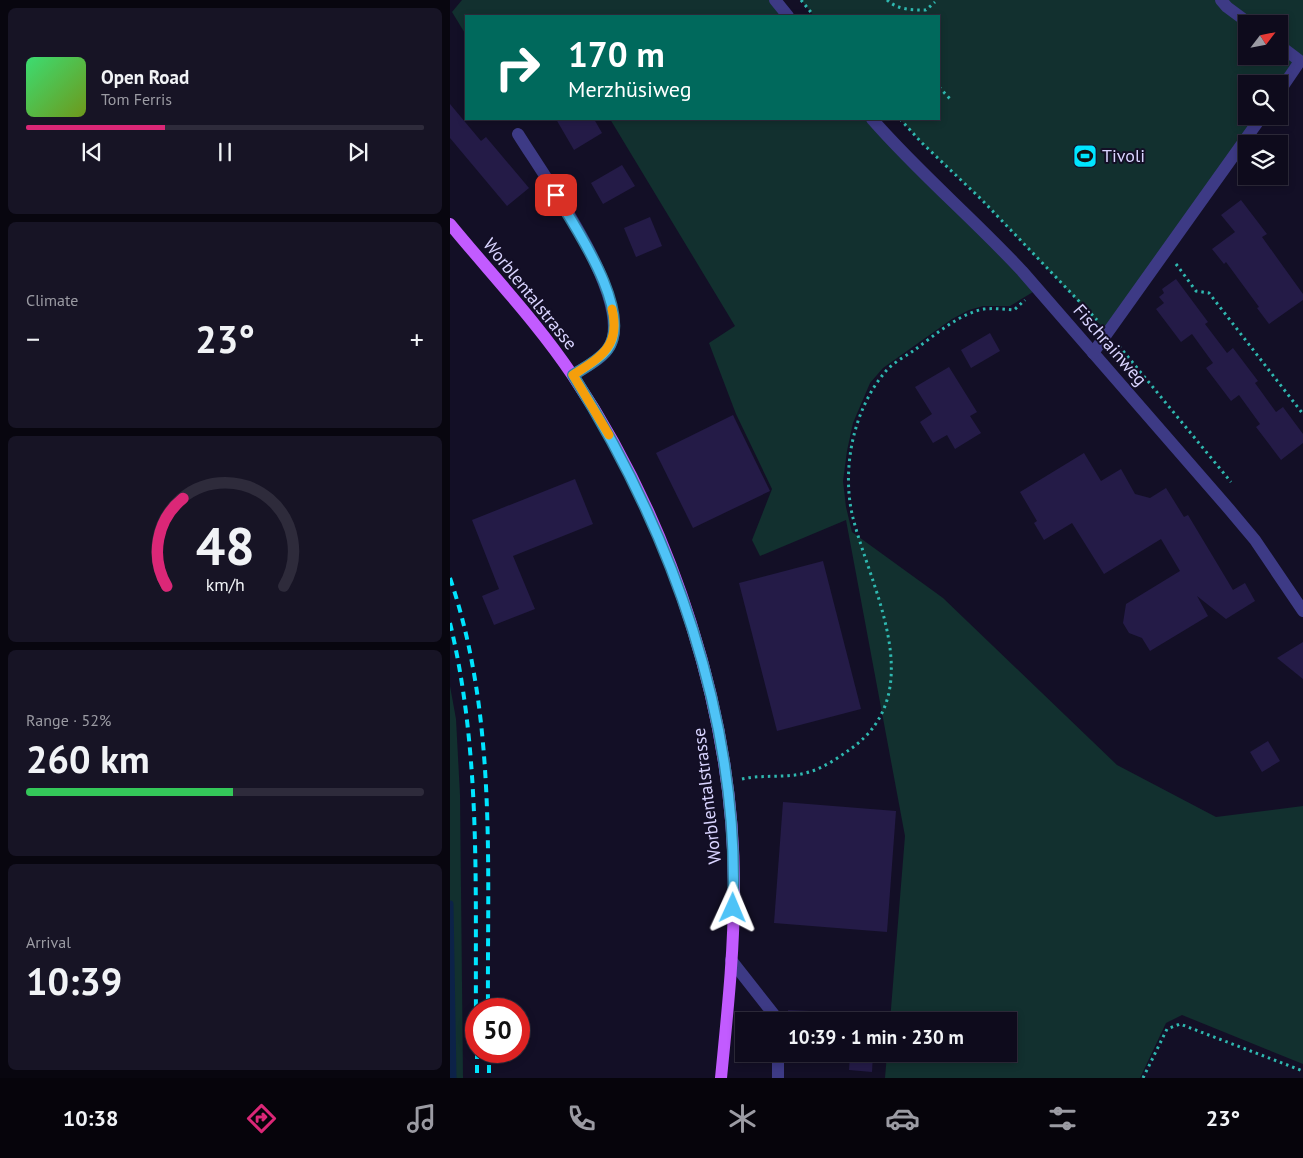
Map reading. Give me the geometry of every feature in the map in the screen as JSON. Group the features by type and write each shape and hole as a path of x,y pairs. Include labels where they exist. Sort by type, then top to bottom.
{"main road":[{"name":"Worblentalstrasse","path":"450,224 548,342 573,375 599,417 624,463 674,577 691,626 713,702 727,783 733,848 734,891 731,960 721,1078"}],"street":[{"path":"775,0 787,15"},
{"path":"1221,0 1238,15"},
{"path":"1288,52 1300,61 1288,79"},
{"name":"Fischrainweg","path":"873,120 915,165 988,234 1038,289 1255,540 1303,611"},
{"path":"1093,353 1167,252 1256,125"},
{"path":"518,134 598,268 609,297 614,318 613,338 608,349 598,359 573,375"},
{"path":"731,960 772,1012"},
{"path":"778,1062 778,1078"}],"path":[{"path":"801,0 813,15"},
{"path":"887,0 893,5 910,10 926,10 935,2"},
{"path":"940,89 951,100"},
{"path":"901,120 922,143 982,200 1108,333"},
{"path":"1167,252 1196,291 1209,293 1303,414"},
{"path":"727,783 755,776 787,776 810,772 841,756 868,735 876,724 887,701 890,680 890,655 880,598 853,517 849,488 848,468 860,416 872,391 886,371 909,354 957,320 972,313 993,308 1014,310 1038,289"},
{"path":"1143,1078 1167,1029 1180,1024 1303,1071"}],"green space":[{"path":"462,0 775,0 787,15 465,15 465,33 452,12"},
{"name":"Tivoli","path":"801,0 1303,0 1303,57 1287,75 1238,75 1238,125 1256,125 1249,135 1238,135 1238,150 1108,333 982,200 922,143 901,120 940,120 940,15 813,15"},
{"path":"611,120 873,120 1038,289 1010,306 983,306 969,310 952,319 883,368 870,383 853,423 843,481 846,507 852,532 943,598 1117,765 1216,817 1303,806 1303,1064 1182,1015 1166,1023 1140,1078 885,1078 886,1062 1017,1062 1017,1012 891,1012 905,836 846,520 760,556 752,540 772,489 736,414 709,343 735,326"},
{"path":"450,686 456,719 460,795 463,1078 450,1078"}],"building":[{"path":"450,104 481,141 486,137 529,188 507,206 450,138"},
{"path":"557,120 595,120 602,133 574,150"},
{"path":"622,165 635,186 603,204 591,183"},
{"path":"1241,200 1267,234 1262,237 1303,294 1303,300 1269,324 1226,262 1224,264 1212,249 1235,232 1221,215"},
{"path":"650,217 662,246 636,257 624,228"},
{"path":"1176,279 1208,322 1205,324 1227,353 1233,348 1258,381 1255,383 1276,412 1283,407 1303,434 1303,443 1281,460 1256,427 1260,424 1239,395 1231,401 1206,368 1213,363 1192,334 1181,342 1156,309 1164,303 1159,297 1164,293 1162,289"},
{"path":"990,333 1000,351 971,368 961,350"},
{"path":"949,367 977,412 970,416 981,433 955,449 947,435 933,443 920,422 932,414 915,387"},
{"path":"733,415 770,491 693,528 656,453"},
{"path":"1084,453 1101,481 1121,469 1135,494 1150,498 1166,488 1184,517 1188,515 1233,590 1245,583 1255,601 1226,619 1197,596 1208,616 1150,651 1142,638 1129,633 1123,623 1126,604 1180,571 1161,539 1104,574 1072,523 1044,540 1034,523 1037,521 1020,492"},
{"path":"575,479 593,524 513,556 535,609 494,625 482,596 499,589 472,520"},
{"path":"823,561 861,709 777,731 739,583"},
{"path":"1303,642 1303,679 1277,658"},
{"path":"1268,741 1280,761 1262,772 1250,752"},
{"path":"783,802 896,811 887,932 774,923"},
{"path":"788,1010 810,1011 810,1012 788,1012"},
{"path":"850,1062 873,1062 872,1072 849,1070"}],"waterway":[{"path":"450,904 453,1078"}],"railway":[{"path":"450,578 465,630 476,683 482,737 488,846 488,998"},
{"path":"450,623 460,672 472,770 476,869 476,998"},
{"path":"477,1063 477,1078"},
{"path":"489,1063 489,1078"}],"slow traffic":[{"path":"609,435 573,375 598,359 608,349 613,338 614,318 612,309"}],"place":[{"name":"Tivoli","path":"1085,156"}],"route":[{"path":"556,195 598,268 609,297 614,318 613,338 608,349 598,359 573,375 624,463 652,522 686,609 713,702 727,783 733,862 733,908"}]}
